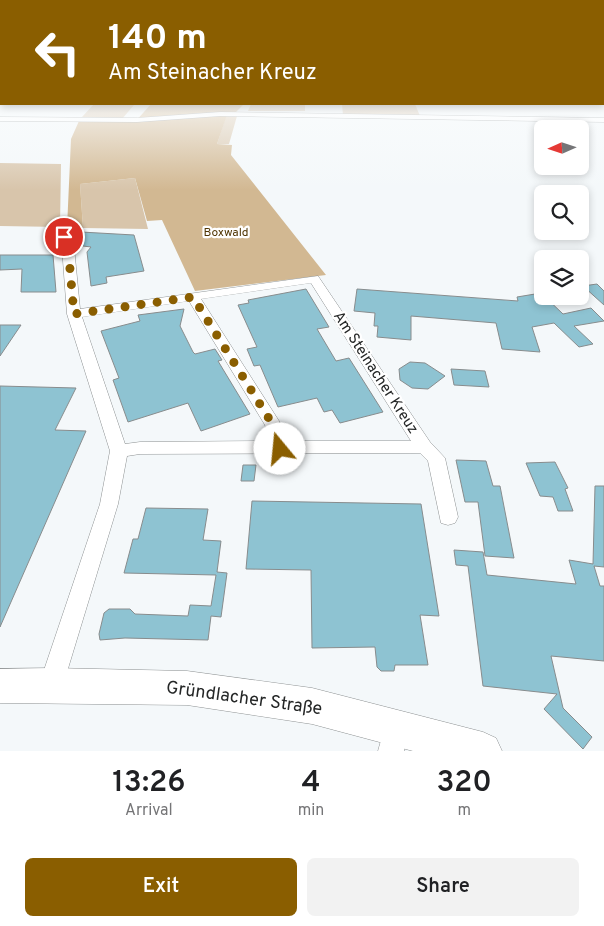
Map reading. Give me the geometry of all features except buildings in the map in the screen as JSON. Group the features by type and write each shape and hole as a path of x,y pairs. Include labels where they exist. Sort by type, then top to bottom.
{"main road":[{"name":"Gründlacher Straße","path":"0,686 51,684 188,688 240,694 312,706 393,740 483,751"}],"street":[{"path":"51,684 109,504 119,451 74,314 68,247 64,237"},
{"name":"Am Steinacher Kreuz","path":"74,314 314,279 424,447"},
{"path":"193,297 273,425 280,449"},
{"path":"424,447 436,458 448,517"},
{"name":"Am Steinacher Kreuz","path":"119,451 140,448 424,447"}],"shaded area":[{"path":"225,120 236,120 229,144 217,144"},
{"path":"0,163 61,164 60,227 0,226"},
{"path":"135,178 148,229 83,228 80,184"}],"green space":[{"name":"Boxwald","path":"137,120 225,120 217,144 232,145 231,155 326,275 195,291 162,220 147,221 135,178 80,184 83,228 67,228 71,139 79,121 135,122"}],"route":[{"path":"64,237 68,247 74,314 193,297 273,425 280,449"}]}
